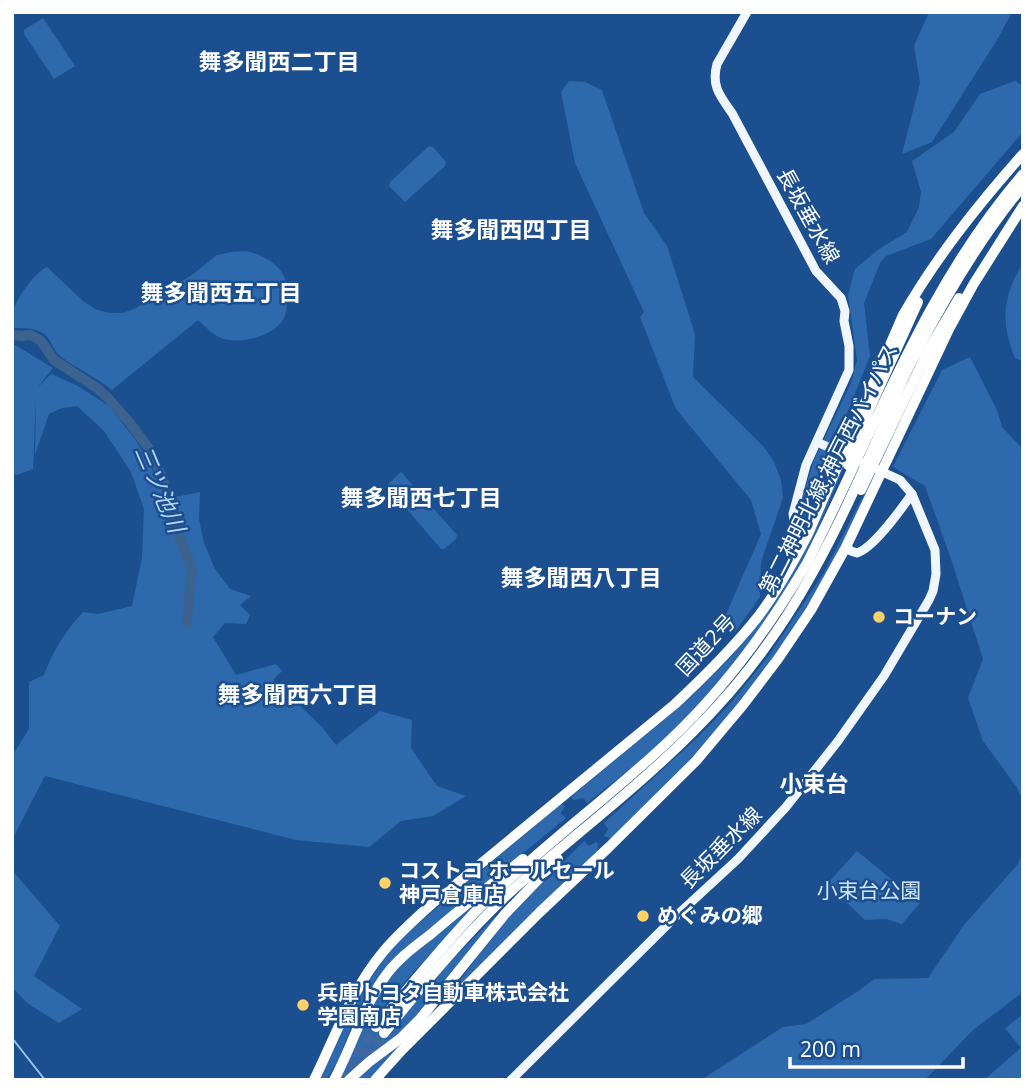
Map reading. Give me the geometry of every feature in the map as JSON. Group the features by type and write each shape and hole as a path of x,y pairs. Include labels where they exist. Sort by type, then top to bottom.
{"highway":[{"path":"820,537 879,387 922,294 946,251 983,200 1023,154"},
{"name":"第二神明北線;神戸西バイパス","path":"1023,174 962,256 784,603 734,671 680,730 481,907 424,968 380,1030 506,896 678,746 712,712 768,644 796,603 855,489 934,311 1023,187"},
{"path":"796,603 826,557 945,327 1023,205"},
{"name":"国道2号","path":"314,1080 362,983 398,935 433,903 675,704 708,673 758,617 792,565 808,534 903,315 935,262 946,251"},
{"path":"375,1080 540,912 706,750 778,659 811,610 846,547 945,327"},
{"path":"334,1080 373,995 398,961 636,771"},
{"path":"349,1080 420,1019 520,896 606,811"}],"main road":[{"name":"長坂垂水線","path":"747,12 717,64 715,82 718,93 732,113 816,271 841,298 845,311 849,370 806,465 793,514 798,529 808,534"},
{"name":"長坂垂水線","path":"511,1080 675,917 738,859 786,807 884,676 929,600 936,582 935,550 912,494 900,480 817,442"},
{"path":"846,547 858,553 867,549 912,494"}],"green space":[{"path":"929,12 1012,12 932,142 902,154 920,83 914,46"},
{"path":"43,18 75,66 54,79 24,34 24,30"},
{"path":"569,81 585,82 602,90 644,213 667,246 695,334 693,377 764,447 781,480 783,498 761,562 760,597 735,632 724,619 761,534 751,500 676,409 640,317 644,312 575,163 561,92"},
{"path":"1015,81 1023,86 1023,132 931,239 886,256 880,263 864,303 870,356 803,522 797,515 814,460 851,383 857,360 848,295 855,269 879,249 907,232 919,207 921,192 912,161 954,132 980,94"},
{"path":"429,146 446,162 445,166 405,202 389,186 390,182"},
{"path":"246,251 271,261 286,281 287,307 278,326 263,335 235,341 219,337 198,320 112,390 60,356 47,336 29,328 12,328 12,316 20,296 30,282 47,267 83,301 97,310 123,313 192,275 217,255"},
{"path":"1023,263 1023,361 1015,358 1010,345 1006,309 1011,286"},
{"path":"12,343 53,368 37,388 51,374 76,385 109,406 135,439 165,499 200,492 199,519 204,543 215,569 230,589 251,596 240,605 250,615 246,624 225,623 213,637 236,675 276,664 282,671 273,680 322,727 336,745 380,711 412,720 411,748 437,786 466,796 433,816 401,821 369,847 296,840 45,776 12,840 12,756 29,729 29,682 44,675 60,642 83,612 98,614 132,606 142,558 144,509 131,472 104,431 77,406 62,408 49,414 35,455 36,396 33,469 17,475 12,473"},
{"path":"970,357 997,410 1002,427 1023,449 1023,800 983,741 968,698 983,659 925,486 893,467 942,370"},
{"path":"842,465 844,466 829,503 794,576 773,611 728,671 696,708 635,765 587,803 583,798 574,800 571,797 692,696 730,658 764,616"},
{"path":"879,465 816,593 769,665 693,758 611,839 604,836 608,829 604,823 698,737 730,704 770,654 823,574"},
{"path":"401,472 457,535 444,549 441,549 388,487"},
{"path":"561,804 565,806 561,813 566,818 401,953 385,970 358,1010 337,1063 326,1080 318,1080 362,991 389,952 408,932"},
{"path":"584,841 589,846 596,842 597,852 372,1080 354,1080 435,1012 507,919"},
{"name":"小束台公園","path":"857,851 920,903 902,924 886,919 865,920 827,884"},
{"path":"1023,852 1023,992 973,1030 925,1080 701,1080 783,1027 806,1024 874,979 928,978 964,925 1018,864"},
{"path":"12,870 60,926 34,976 82,1009 59,1023 27,1003 12,987"},
{"path":"477,900 480,903 406,981 382,1009 373,1025 387,1035 443,969 495,916 497,918 411,1024 346,1077 341,1075 364,1018 384,986 421,946"},
{"path":"1023,1014 1023,1080 986,1080 1021,1048 1005,1028"}],"waterway":[{"name":"三ツ池川","path":"12,335 31,335 41,341 54,360 107,397 150,450 163,480 177,530 192,569 187,623"},
{"path":"12,1038 45,1080"}],"tunnel":[{"path":"339,1080 376,1027"},
{"path":"357,1069 384,1033"}],"place":[{"name":"コーナン","path":"879,617"},
{"name":"コストコ ホールセール 神戸倉庫店","path":"385,883"},
{"name":"めぐみの郷","path":"643,916"},
{"name":"兵庫トヨタ自動車株式会社 学園南店","path":"303,1005"}],"district":[{"name":"舞多聞西二丁目","path":"279,62"},
{"name":"舞多聞西四丁目","path":"511,230"},
{"name":"舞多聞西五丁目","path":"221,293"},
{"name":"舞多聞西七丁目","path":"421,498"},
{"name":"舞多聞西八丁目","path":"581,578"},
{"name":"舞多聞西六丁目","path":"298,695"},
{"name":"小束台","path":"814,784"}]}
